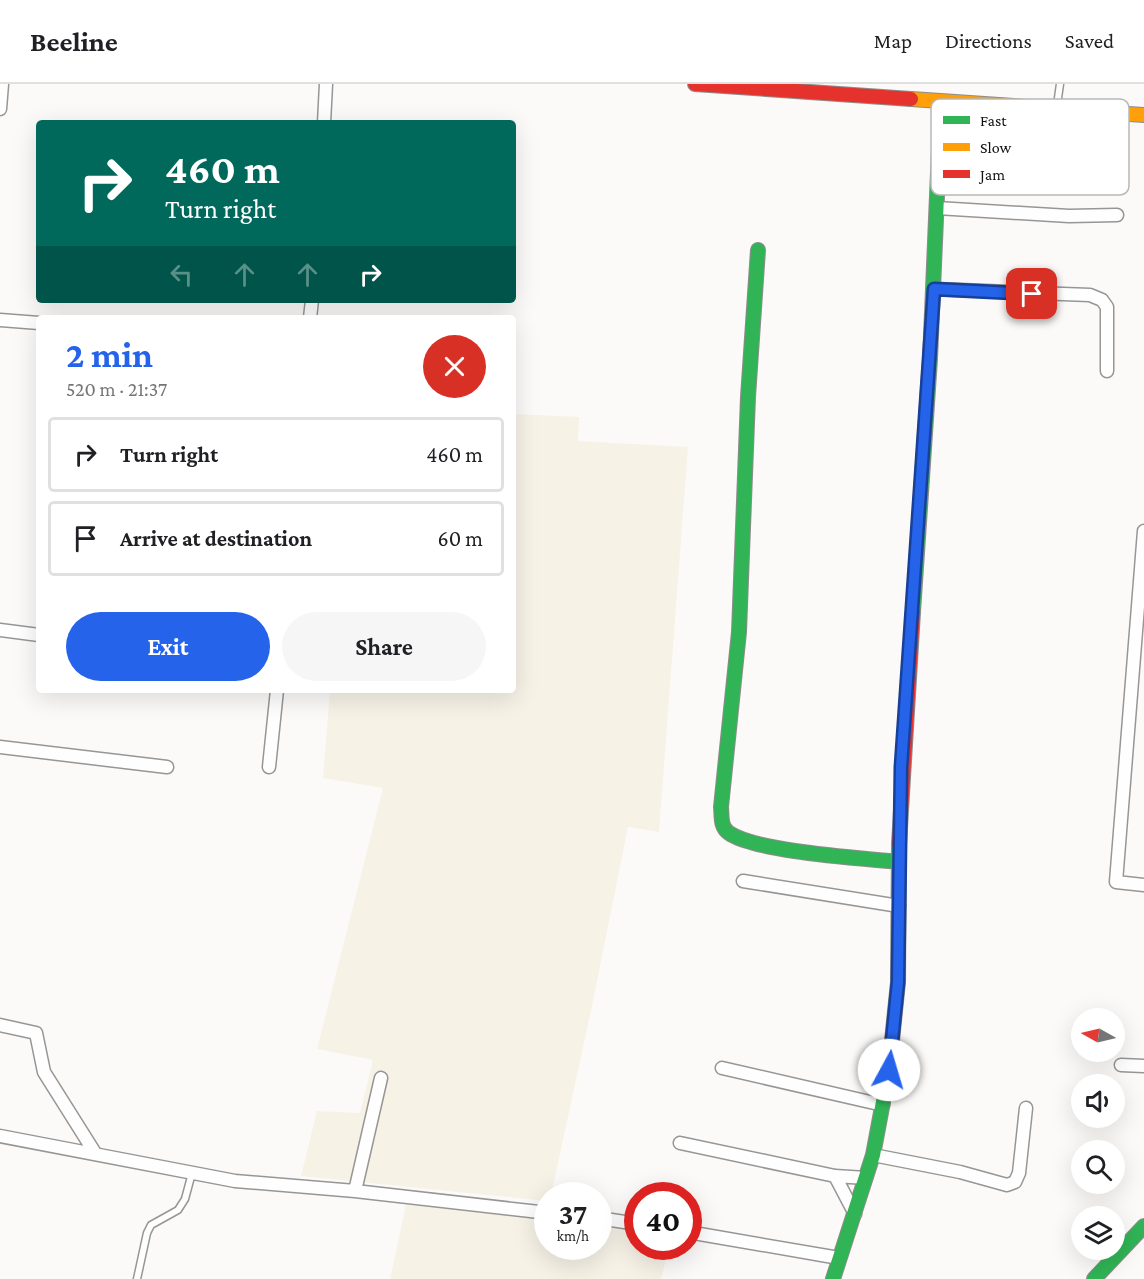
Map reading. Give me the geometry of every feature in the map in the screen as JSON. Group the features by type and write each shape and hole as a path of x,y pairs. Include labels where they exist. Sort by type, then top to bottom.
{"main road":[{"path":"695,84 896,91 931,100"},
{"path":"1129,114 1144,115"},
{"path":"833,1279 873,1155 883,1105 898,982 898,862 902,747 934,289 937,195"},
{"path":"758,250 748,397 739,632 721,807 723,826 729,834 757,843 898,862"},
{"path":"1094,1279 1144,1226"}],"street":[{"path":"0,109 2,84"},
{"path":"324,120 326,84"},
{"path":"937,208 1069,216 1117,215"},
{"path":"934,289 1090,295 1102,300 1107,307 1107,371"},
{"path":"0,320 36,323"},
{"path":"1144,531 1116,882 1144,885"},
{"path":"0,630 36,635"},
{"path":"269,767 277,693"},
{"path":"0,747 167,767"},
{"path":"742,881 898,906"},
{"path":"0,1025 36,1033 44,1072 95,1153"},
{"path":"1121,1065 1144,1066"},
{"path":"722,1068 883,1105"},
{"path":"355,1191 381,1078"},
{"path":"873,1155 960,1172 1007,1185 1015,1182 1019,1173 1026,1108"},
{"path":"0,1136 235,1181 355,1191 534,1210"},
{"path":"680,1143 835,1176 866,1178"},
{"path":"835,1176 855,1214"},
{"path":"702,1234 839,1258"}],"lane":[{"path":"1058,99 1060,84"},
{"path":"137,1279 147,1233 151,1225 178,1210 185,1199 192,1173"}],"shaded area":[{"path":"516,414 579,417 578,441 688,447 659,832 628,827 554,1182 534,1182 534,1200 301,1176 317,1111 360,1113 373,1060 317,1049 383,788 323,778 330,693 516,693"},
{"path":"406,1205 485,1207 534,1213 534,1260 612,1260 612,1221 624,1222 624,1260 666,1260 661,1279 390,1279"}],"traffic: fast":[{"path":"913,612 930,359 937,195"},
{"path":"758,250 748,397 739,632 721,807 722,821 729,833 762,845 810,853 898,862"},
{"path":"833,1279 873,1155 889,1070 898,982 899,844"},
{"path":"1094,1279 1144,1226"}],"traffic: slow":[{"path":"911,99 931,100"},
{"path":"1129,114 1144,115"}],"traffic: jam":[{"path":"695,84 911,99"},
{"path":"899,844 913,612"}],"route":[{"path":"889,1070 898,982 901,767 934,289 1032,294"}]}
